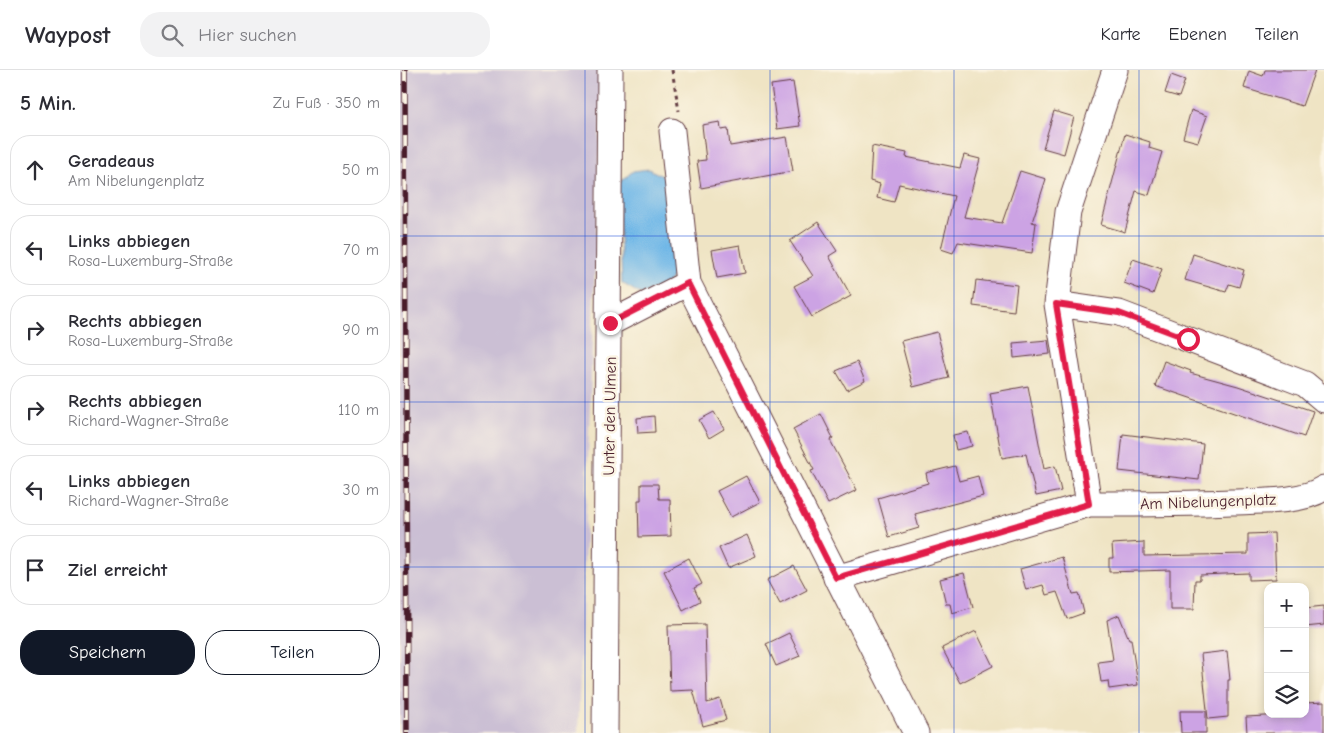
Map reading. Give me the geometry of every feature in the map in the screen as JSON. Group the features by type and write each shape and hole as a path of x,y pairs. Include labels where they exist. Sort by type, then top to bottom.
{"street":[{"name":"Unter den Ulmen","path":"605,733 610,323 610,70"},
{"path":"1089,504 1056,304 1068,212 1115,70"},
{"path":"672,131 688,283 916,733"},
{"path":"610,323 688,283"},
{"path":"1056,304 1119,313 1305,384 1324,400"},
{"name":"Am Nibelungenplatz","path":"836,578 1089,504 1172,504 1273,500 1316,493 1324,488"}],"path":[{"path":"672,70 681,129 672,131"}],"shaded area":[{"path":"400,70 602,70 578,733 400,733"}],"water":[{"path":"649,169 668,179 678,264 669,282 642,295 622,283 618,184 633,171"}],"building":[{"path":"1265,70 1315,70 1302,106 1244,88 1249,71 1263,76"},
{"path":"1171,75 1185,80 1179,97 1165,93"},
{"path":"793,82 800,126 777,129 771,85"},
{"path":"1191,110 1207,116 1198,142 1183,138"},
{"path":"1054,111 1074,117 1064,154 1043,148"},
{"path":"720,122 721,130 728,129 730,146 787,137 793,171 701,188 697,161 706,160 702,125"},
{"path":"1125,134 1150,142 1149,148 1162,152 1149,195 1136,191 1125,232 1101,225"},
{"path":"872,146 907,153 906,157 960,168 964,155 980,159 964,217 1002,223 1020,171 1046,179 1032,222 1036,223 1032,253 958,242 953,253 941,249 954,196 899,184 894,202 877,198 880,184 870,181"},
{"path":"818,222 837,251 829,256 851,296 812,317 794,286 813,276 790,241"},
{"path":"740,245 745,273 717,278 712,250"},
{"path":"1193,254 1244,270 1239,287 1229,284 1226,292 1185,280"},
{"path":"1133,259 1162,269 1153,294 1124,283"},
{"path":"976,280 1017,285 1014,311 973,306"},
{"path":"937,332 949,378 913,387 901,341"},
{"path":"1048,340 1050,354 1014,358 1013,343"},
{"path":"1164,361 1191,371 1190,373 1238,386 1313,411 1304,437 1155,386"},
{"path":"857,362 865,381 847,390 836,371"},
{"path":"1028,386 1044,469 1055,466 1061,491 1036,496 1026,454 1002,458 990,393"},
{"path":"714,412 724,429 709,438 699,420"},
{"path":"821,414 833,438 830,440 857,490 828,504 811,471 814,470 793,429"},
{"path":"654,416 655,432 638,433 637,418"},
{"path":"968,432 972,446 956,450 953,435"},
{"path":"1123,434 1203,444 1199,480 1119,471"},
{"path":"955,466 959,481 978,476 983,496 915,514 919,528 889,537 878,498 928,483 926,473"},
{"path":"746,476 760,502 731,517 717,491"},
{"path":"641,484 658,484 659,499 670,499 671,536 639,537 638,500 641,500"},
{"path":"1274,533 1276,579 1249,580 1249,573 1200,575 1200,580 1195,580 1194,609 1170,609 1170,570 1109,572 1109,558 1113,558 1112,544 1144,542 1144,556 1248,554 1248,534"},
{"path":"747,535 756,556 728,568 719,548"},
{"path":"1062,557 1073,594 1079,593 1084,613 1067,619 1057,592 1046,595 1043,585 1026,590 1020,569"},
{"path":"689,558 702,584 694,588 700,601 683,610 664,571"},
{"path":"794,566 807,590 780,604 767,580"},
{"path":"964,573 973,607 952,613 950,604 946,604 940,579"},
{"path":"1324,606 1324,625 1309,627 1309,608"},
{"path":"1119,615 1129,639 1131,639 1138,685 1109,689 1108,681 1101,682 1098,662 1113,660 1107,620"},
{"path":"705,624 707,703 720,699 726,720 703,726 693,690 670,691 668,625"},
{"path":"976,631 993,666 960,683 942,648"},
{"path":"789,633 800,656 776,666 766,644"},
{"path":"1227,651 1230,680 1228,680 1228,717 1208,719 1201,654"},
{"path":"1324,702 1324,733 1247,733 1246,717 1309,718 1309,703"},
{"path":"1180,711 1206,711 1206,733 1181,733"}],"railway":[{"path":"405,70 407,733"}],"route":[{"path":"610,323 688,283 836,578 1089,504 1056,304 1119,313 1188,339"}]}
